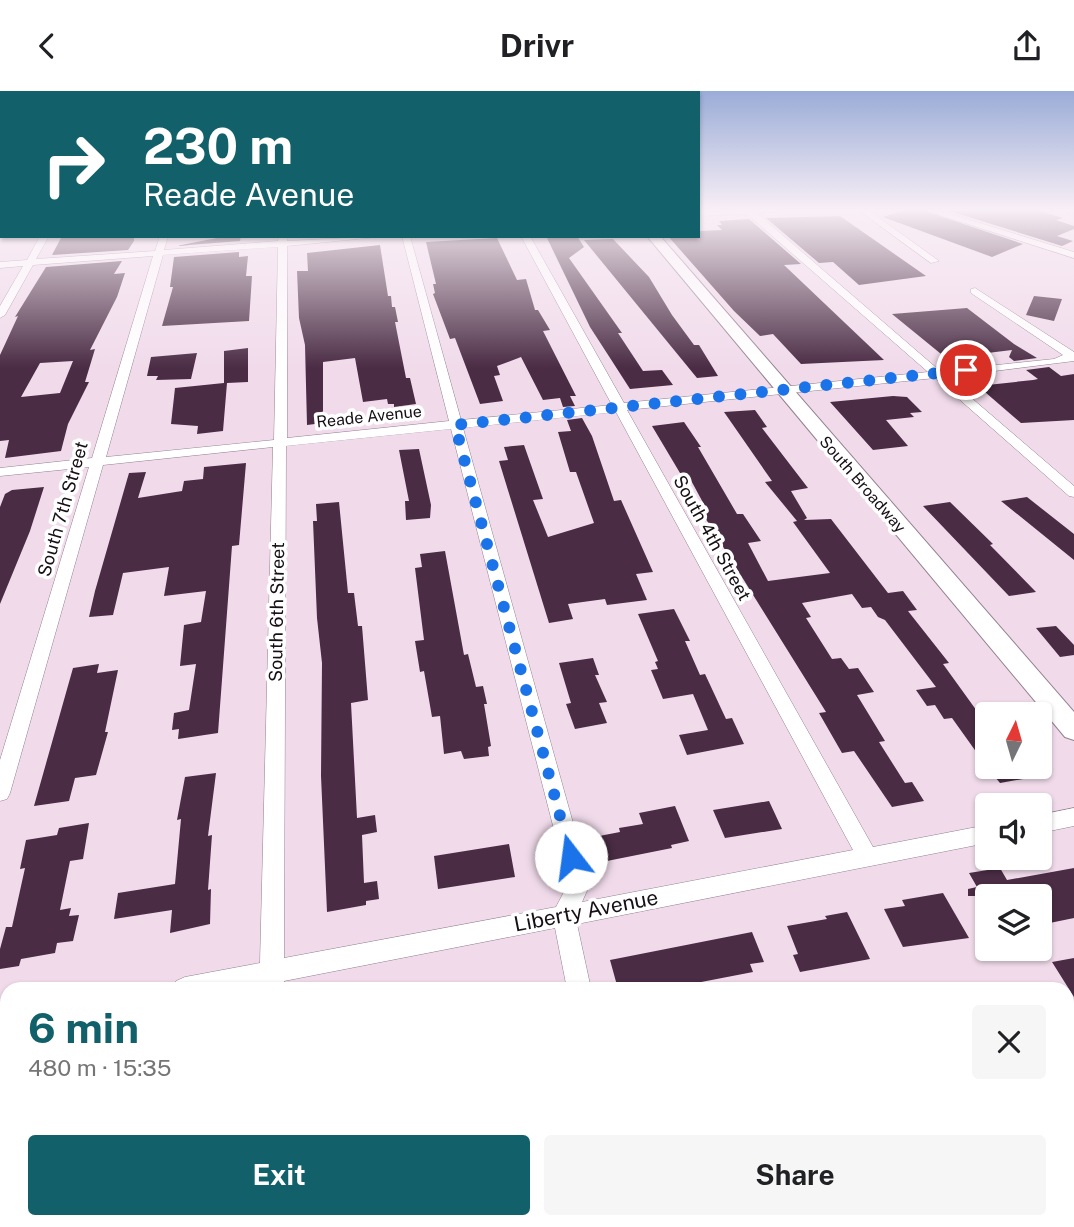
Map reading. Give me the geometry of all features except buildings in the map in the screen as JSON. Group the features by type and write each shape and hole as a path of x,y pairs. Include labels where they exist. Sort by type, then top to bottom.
{"street":[{"path":"0,265 43,262"},
{"name":"South 7th Street","path":"0,793 156,262"},
{"name":"South 6th Street","path":"272,980 283,262"},
{"path":"413,262 579,884 564,915 578,982"},
{"name":"South 4th Street","path":"539,262 868,858"},
{"name":"South Broadway","path":"675,262 1074,730"},
{"path":"807,262 1074,493"},
{"path":"0,315 30,263"},
{"path":"975,291 1074,357"},
{"name":"Reade Avenue","path":"0,472 1056,362 1074,357"},
{"path":"1052,822 1074,817"},
{"name":"Liberty Avenue","path":"253,982 272,980 564,915 975,836"}],"route":[{"path":"571,857 455,425 966,370"}]}
